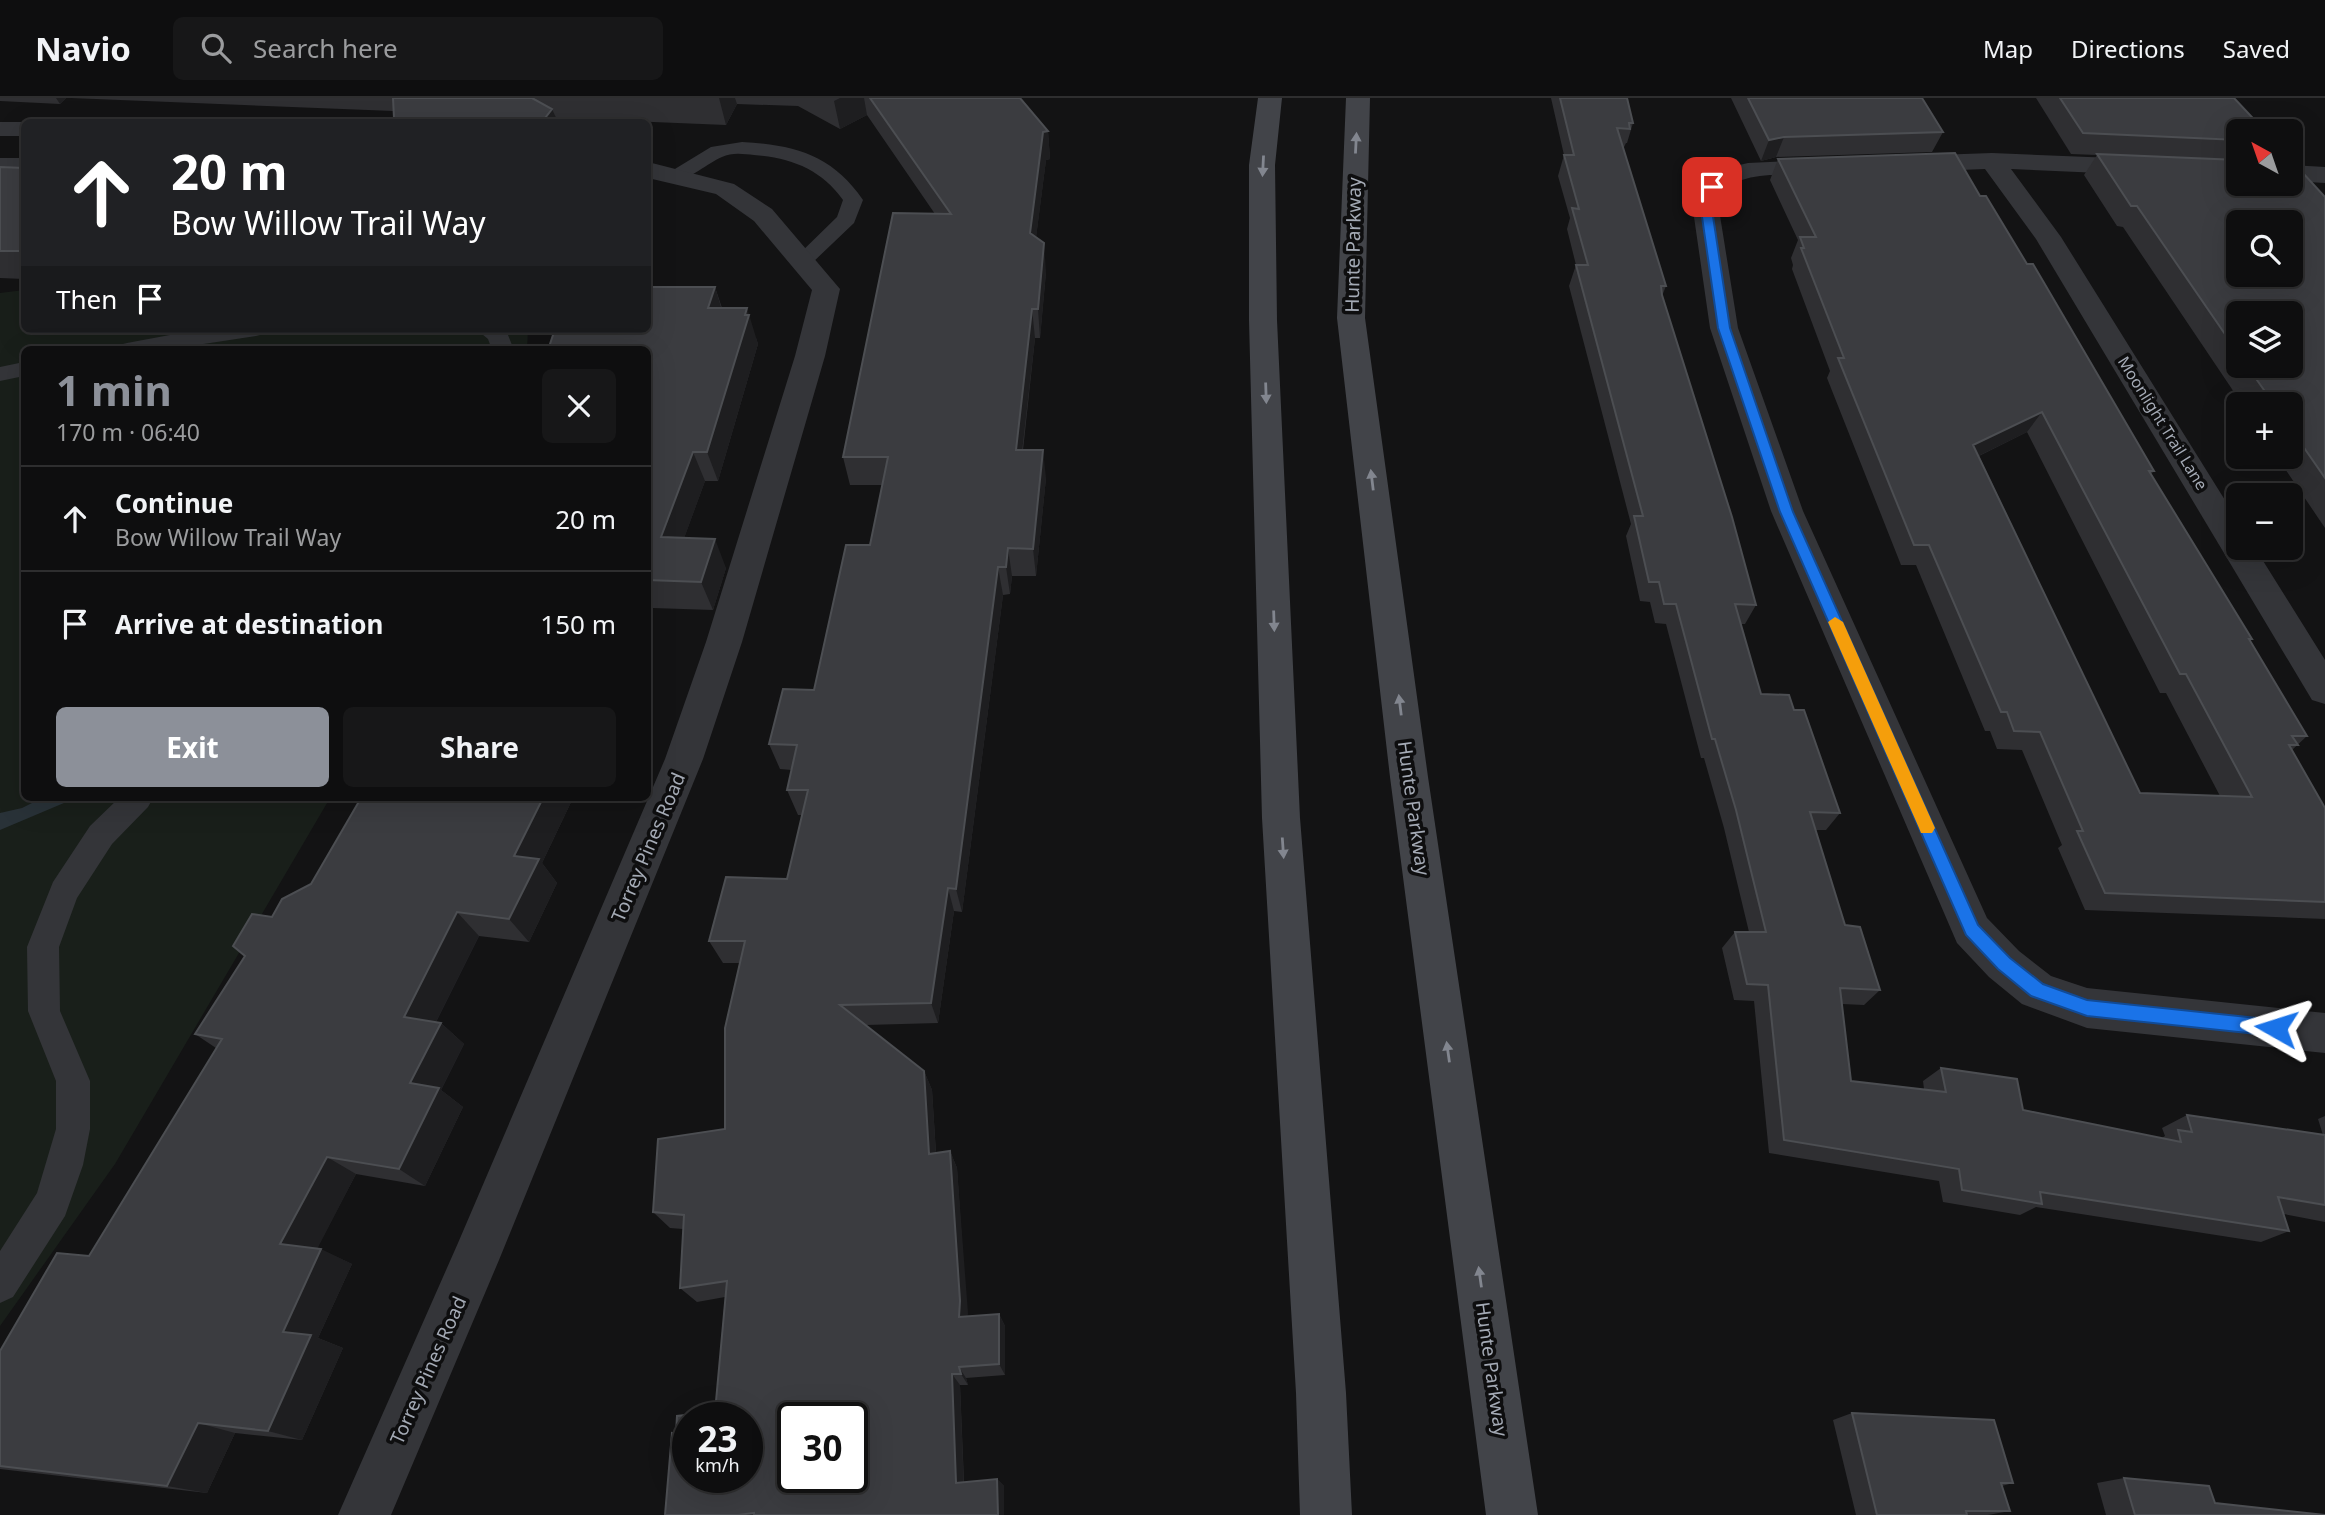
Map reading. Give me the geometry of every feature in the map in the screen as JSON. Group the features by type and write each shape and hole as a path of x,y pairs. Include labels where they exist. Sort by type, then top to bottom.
{"main road":[{"path":"1270,98 1262,165 1263,320 1281,818 1320,1380 1326,1515"},
{"name":"Hunte Parkway","path":"1358,98 1351,318 1409,777 1512,1515"}],"street":[{"path":"0,130 21,130"},
{"path":"1879,165 1992,161 2226,171"},
{"name":"Moonlight Trail Lane","path":"1992,161 2048,237 2325,690"},
{"path":"0,166 21,165"},
{"path":"1853,166 1776,168 1723,178 1712,187 1706,203 1724,328 1787,512 1972,930 2004,964 2038,990 2087,1008 2325,1033"},
{"name":"Torrey Pines Road","path":"364,1515 475,1260 684,759 724,642 826,289 763,215 725,189 661,173"},
{"path":"2303,174 2325,175"}],"lane":[{"path":"661,173 720,150 750,148 778,150 808,158 821,165 845,186 853,200 846,219 804,260"},
{"path":"148,346 221,333"},
{"path":"0,374 21,370"},
{"path":"0,1284 52,1203 74,1129 73,1081 44,1011 43,947 64,892 100,835 135,801"}],"shaded area":[{"path":"21,290 21,333 528,333 527,346 21,346 21,801 328,801 115,1164 0,1326 0,293"},
{"path":"36,801 69,801 0,830 0,813 22,808"}],"building":[{"path":"393,98 532,98 552,109 544,119 385,119 394,118"},
{"path":"870,98 1020,98 1048,131 1043,132 1030,233 1044,243 1038,309 1032,309 1016,450 1043,450 1033,549 1008,548 1006,567 998,567 956,889 948,888 931,1003 840,1005 924,1071 929,1154 950,1151 959,1317 999,1314 999,1364 959,1367 961,1374 952,1374 956,1483 997,1479 998,1515 665,1515 672,1433 672,1493 763,1493 763,1402 716,1402 727,1281 680,1288 684,1215 653,1212 658,1139 725,1129 725,1028 745,941 709,941 726,877 787,879 808,790 787,790 797,745 769,744 783,689 814,690 846,545 870,545 888,457 843,457 893,213 951,214"},
{"path":"1560,98 1627,98 1633,123 1629,123 1630,129 1617,128 1666,286 1661,286 1662,295 1732,517 1756,605 1735,604 1761,694 1789,695 1794,710 1804,710 1840,813 1810,812 1845,925 1860,927 1880,990 1840,988 1851,1081 1946,1092 1941,1068 2017,1079 2023,1110 2181,1142 2178,1130 2192,1132 2187,1115 2325,1135 2325,1205 2278,1197 2289,1231 2040,1192 2042,1204 1962,1190 1959,1169 1784,1140 1768,985 1747,984 1735,932 1766,932 1736,810 1715,739 1712,739 1676,604 1664,604 1659,582 1649,582 1634,516 1643,516 1576,265 1588,265 1572,208 1579,209 1564,155 1574,155"},
{"path":"1748,98 1922,98 1943,132 1784,137 1769,140"},
{"path":"2060,98 2234,98 2254,119 2226,119 2226,139 2083,133"},
{"path":"1955,153 1980,196 1986,196 2027,264 2033,264 2154,471 2149,471 2252,639 2249,639 2307,736 2292,736 2298,745 2289,745 2325,808 2325,902 2105,893 2077,831 2083,831 2040,732 2014,731 2007,712 2001,712 1929,545 1914,545 1838,358 1844,358 1801,248 1804,248 1800,237 1816,237 1778,159","holes":["2042,412 2180,674 2186,674 2252,797 2140,793 1973,445"]},
{"path":"2097,154 2226,159 2226,196 2303,196 2303,173 2325,197 2325,478 2303,446 2303,392 2265,392 2256,378 2303,378 2303,301 2226,301 2226,336 2137,206 2131,206"},
{"path":"0,167 21,168 21,251 0,251"},
{"path":"651,287 715,287 708,308 747,308 745,315 749,315 707,452 693,452 661,537 715,539 701,582 651,580 651,346 549,346 554,333 651,333"},
{"path":"359,801 542,801 514,856 539,859 509,919 457,912 404,1017 441,1023 410,1083 439,1088 399,1169 327,1157 280,1244 321,1249 283,1332 311,1335 268,1431 198,1423 167,1486 0,1466 0,1351 57,1253 89,1256 222,1039 195,1034 245,956 233,946 252,914 272,917 282,899 311,884"},
{"path":"1852,1413 1994,1420 2013,1483 2001,1483 2010,1511 1966,1511 1967,1515 1877,1515"},
{"path":"2124,1478 2209,1486 2215,1503 2325,1515 2135,1515"}],"slow traffic":[{"path":"1835,622 1927,828"}],"route":[{"path":"1712,187 1706,203 1724,328 1787,512 1972,930 2004,964 2038,990 2087,1008 2276,1028"}]}
